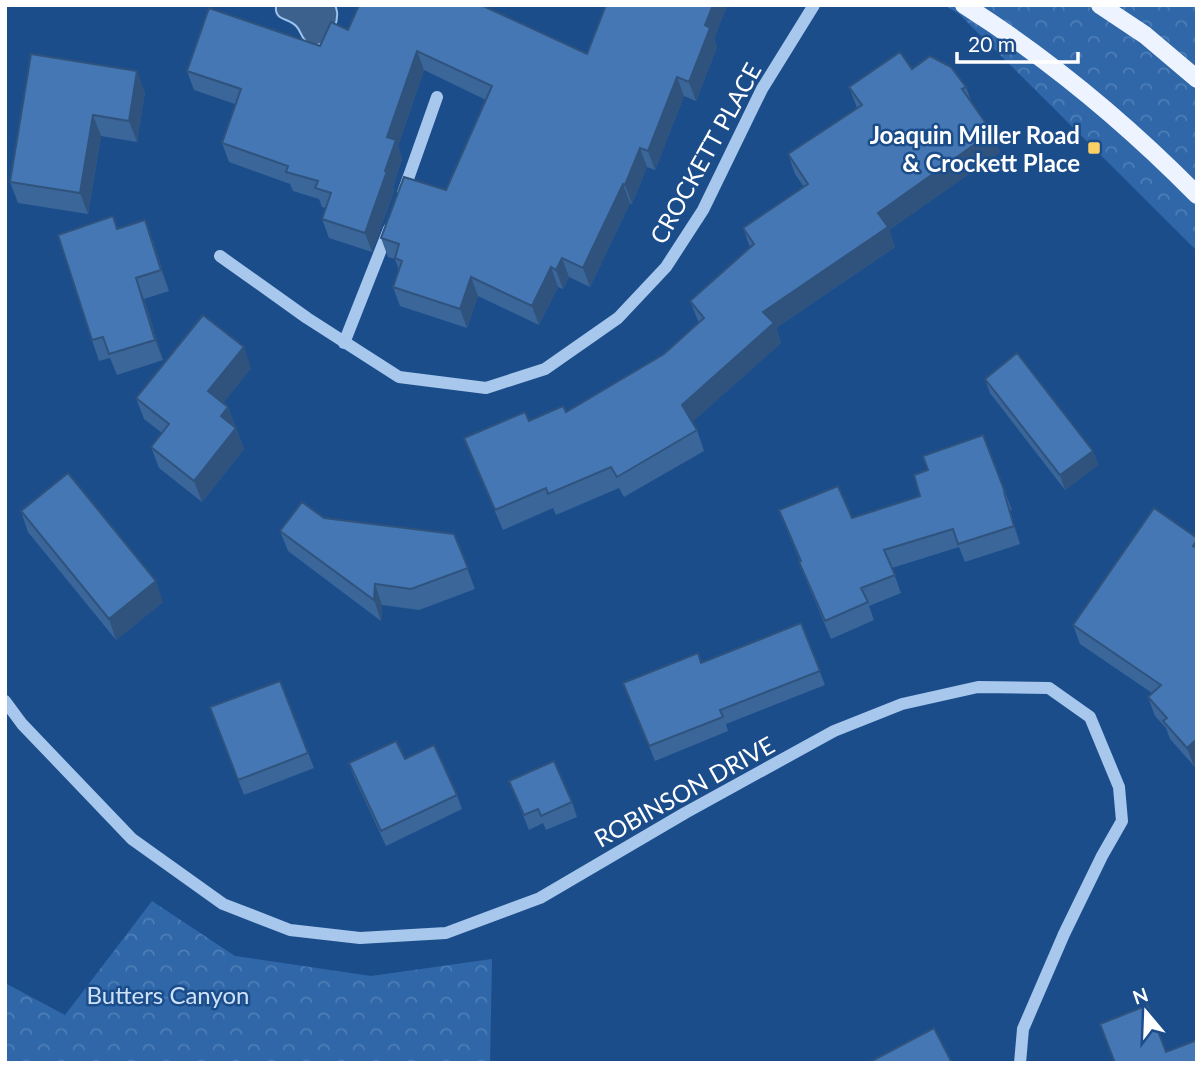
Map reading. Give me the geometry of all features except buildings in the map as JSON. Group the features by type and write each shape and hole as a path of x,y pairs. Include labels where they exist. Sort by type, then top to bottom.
{"main road":[{"path":"964,5 1008,33 1088,94 1197,195"},
{"path":"1100,5 1145,35 1197,79"}],"street":[{"name":"CROCKETT PLACE","path":"220,256 307,318 399,377 486,388 545,369 618,318 666,267 703,210 762,89 814,5"},
{"path":"400,201 437,97"},
{"path":"344,343 395,214"},
{"name":"ROBINSON DRIVE","path":"5,701 22,724 132,839 223,904 290,930 360,938 446,933 540,898 685,813 834,731 902,704 978,687 1049,688 1090,717 1119,787 1122,821 1070,923 1023,1029 1020,1063"}],"green space":[{"path":"944,5 1197,5 1197,251 959,14"},
{"name":"Butters Canyon","path":"152,901 235,956 371,976 492,959 490,1063 5,1063 5,983 65,1015"}],"shaded area":[{"path":"276,5 335,5 335,26 325,41 310,44 294,24 277,14"}],"place":[{"name":"Joaquin Miller Road & Crockett Place","path":"1094,148"}]}
